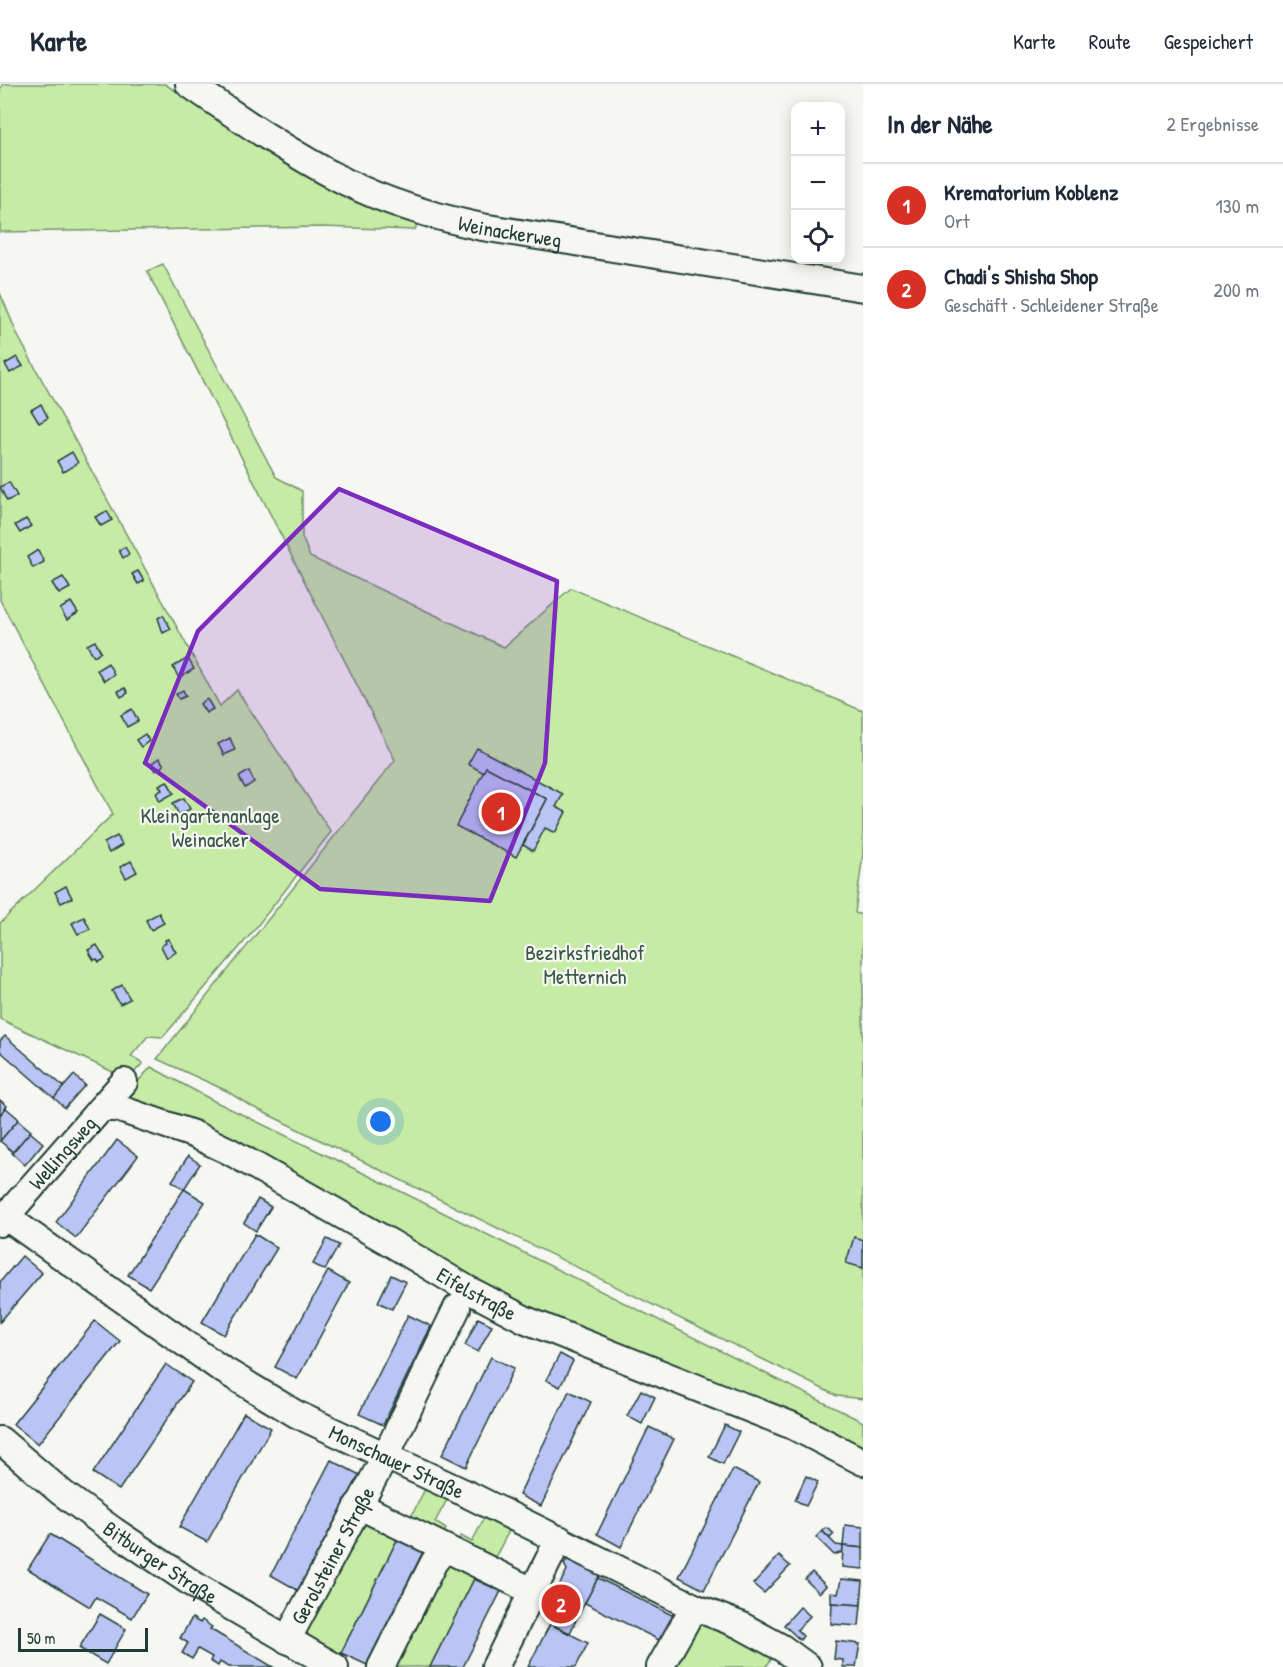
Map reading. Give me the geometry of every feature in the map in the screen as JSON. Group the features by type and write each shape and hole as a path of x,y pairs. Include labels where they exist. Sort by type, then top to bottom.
{"street":[{"name":"Weinackerweg","path":"189,84 308,162 348,183 405,206 482,226 863,288"},
{"name":"Wellingsweg","path":"3,1220 124,1082"},
{"name":"Eifelstraße","path":"101,1108 117,1108 211,1142 379,1236 467,1289 526,1320 793,1426 863,1462"},
{"name":"Monschauer Straße","path":"3,1220 220,1368 296,1414 386,1455 694,1606 747,1629 782,1648 808,1667"},
{"name":"Gerolsteiner Straße","path":"287,1640 386,1455 457,1308"},
{"name":"Bitburger Straße","path":"0,1440 62,1493 114,1531 199,1588 335,1667"},
{"path":"358,1505 444,1550 532,1591"},
{"path":"495,1667 559,1539"},
{"path":"381,1667 434,1562 444,1550"},
{"path":"660,1667 694,1606"}],"highlighted area":[{"path":"339,489 557,581 545,763 490,901 320,889 145,763 198,631"}],"green space":[{"path":"3,84 165,84 223,122 418,221 415,230 321,227 0,232 0,89"},
{"name":"Bezirksfriedhof Metternich","path":"163,264 276,477 302,491 302,537 310,557 504,647 571,588 863,711 863,854 855,913 863,915 863,1399 837,1396 249,1105 225,1090 157,1059 395,760 147,271"},
{"name":"Kleingartenanlage Weinacker","path":"0,293 18,336 220,706 237,690 331,832 250,935 163,1037 148,1036 131,1056 143,1063 128,1079 0,1019 0,923 113,814 0,600"},
{"path":"151,1067 214,1101 390,1186 863,1422 863,1452 530,1311 131,1102 126,1095"},
{"path":"426,1487 448,1498 435,1522 446,1529 441,1539 408,1523"},
{"path":"485,1516 510,1529 491,1565 455,1547 461,1536 472,1542"},
{"path":"367,1522 399,1536 339,1657 314,1642 307,1628 361,1526"},
{"path":"455,1563 476,1575 430,1667 390,1667 440,1566"},
{"path":"698,1623 725,1631 772,1658 766,1667 675,1667"}],"building":[{"path":"17,357 23,366 10,373 5,364"},
{"path":"41,404 48,418 39,423 31,410"},
{"path":"72,452 78,463 63,472 57,461"},
{"path":"9,482 17,496 7,501 0,487"},
{"path":"107,511 112,520 101,526 95,517"},
{"path":"26,519 31,526 20,533 15,525"},
{"path":"125,547 129,554 123,558 119,550"},
{"path":"38,550 44,562 33,568 27,557"},
{"path":"138,571 144,581 138,584 132,574"},
{"path":"63,577 70,588 59,594 52,583"},
{"path":"71,602 78,613 67,620 60,609"},
{"path":"163,615 171,629 163,633 158,618"},
{"path":"95,641 101,652 94,656 87,645"},
{"path":"188,658 194,669 179,678 173,667"},
{"path":"108,663 114,674 104,681 97,670"},
{"path":"125,688 128,693 121,697 118,691"},
{"path":"183,690 186,696 179,699 176,694"},
{"path":"207,699 213,709 206,713 200,704"},
{"path":"132,709 138,721 127,727 121,715"},
{"path":"145,734 149,741 141,747 136,740"},
{"path":"230,738 235,750 224,755 218,744"},
{"path":"477,748 563,794 556,807 566,812 555,833 545,828 533,851 523,845 547,799 486,767 484,773 468,764"},
{"path":"159,758 164,765 155,771 151,764"},
{"path":"486,767 547,799 516,857 456,826"},
{"path":"249,771 254,782 245,788 239,777"},
{"path":"167,781 174,793 160,801 156,793 162,790 159,785"},
{"path":"184,798 190,809 179,815 173,803"},
{"path":"117,836 122,845 109,853 104,843"},
{"path":"131,861 137,872 126,878 120,867"},
{"path":"66,886 72,898 61,903 55,892"},
{"path":"159,913 164,923 151,930 146,920"},
{"path":"84,917 90,929 78,934 72,923"},
{"path":"168,939 176,952 167,958 161,946"},
{"path":"97,945 105,959 99,962 97,959 94,960 88,950"},
{"path":"122,985 130,999 120,1004 112,991"},
{"path":"5,1036 64,1087 54,1098 0,1051 0,1041"},
{"path":"74,1075 85,1085 65,1108 54,1098"},
{"path":"0,1100 7,1106 0,1115"},
{"path":"6,1108 19,1119 0,1141 0,1115"},
{"path":"18,1120 31,1131 13,1152 0,1141"},
{"path":"30,1132 43,1143 25,1165 12,1153"},
{"path":"117,1140 138,1156 76,1238 56,1222"},
{"path":"188,1156 200,1164 184,1189 172,1181"},
{"path":"184,1189 205,1202 149,1288 128,1275"},
{"path":"258,1199 271,1207 256,1231 244,1223"},
{"path":"255,1234 277,1248 224,1335 202,1322"},
{"path":"854,1237 863,1240 863,1268 846,1263"},
{"path":"327,1239 339,1245 325,1270 313,1264"},
{"path":"22,1256 42,1273 0,1322 0,1282"},
{"path":"328,1271 349,1283 297,1379 275,1367"},
{"path":"391,1275 406,1282 392,1309 378,1302"},
{"path":"408,1315 431,1326 383,1425 359,1414"},
{"path":"478,1318 492,1325 478,1352 465,1345"},
{"path":"95,1321 120,1341 38,1444 13,1424"},
{"path":"560,1354 573,1361 560,1387 546,1380"},
{"path":"491,1357 514,1368 466,1467 442,1455"},
{"path":"166,1364 192,1382 119,1490 93,1473"},
{"path":"641,1390 655,1397 642,1424 627,1416"},
{"path":"569,1391 591,1402 541,1506 519,1495"},
{"path":"244,1413 271,1428 207,1542 179,1527"},
{"path":"725,1425 739,1432 723,1464 709,1457"},
{"path":"649,1427 674,1439 621,1547 597,1534"},
{"path":"331,1460 360,1475 299,1591 271,1575"},
{"path":"733,1469 759,1482 704,1590 679,1577"},
{"path":"806,1476 818,1482 806,1506 795,1500"},
{"path":"845,1525 863,1527 863,1548 843,1546"},
{"path":"825,1528 834,1534 830,1538 822,1531"},
{"path":"822,1531 836,1545 843,1546 843,1552 834,1555 816,1537"},
{"path":"50,1534 147,1594 132,1618 96,1597 90,1607 28,1569"},
{"path":"397,1540 423,1552 367,1665 341,1653"},
{"path":"843,1546 863,1548 863,1569 842,1567"},
{"path":"779,1556 790,1566 764,1593 753,1584"},
{"path":"571,1559 600,1574 575,1622 548,1608 567,1570 564,1564"},
{"path":"812,1572 826,1586 819,1593 805,1579"},
{"path":"598,1578 674,1616 661,1641 585,1603"},
{"path":"474,1579 501,1591 463,1667 430,1667"},
{"path":"841,1579 863,1581 861,1605 831,1603 831,1593 838,1594"},
{"path":"832,1603 861,1605 859,1626 831,1624"},
{"path":"800,1607 810,1616 797,1630 803,1636 800,1640 784,1625"},
{"path":"100,1614 126,1629 106,1664 79,1648"},
{"path":"560,1614 575,1622 570,1633 555,1626"},
{"path":"192,1618 200,1623 202,1620 212,1627 210,1629 273,1667 228,1667 220,1662 218,1666 210,1661 212,1657 198,1649 192,1659 182,1653 188,1643 180,1638"},
{"path":"550,1624 588,1643 576,1667 528,1667"},
{"path":"836,1641 860,1644 856,1667 843,1667 843,1660 834,1659"}],"place":[{"name":"Krematorium Koblenz","path":"501,812"},
{"name":"Chadi's Shisha Shop","path":"561,1604"}]}
